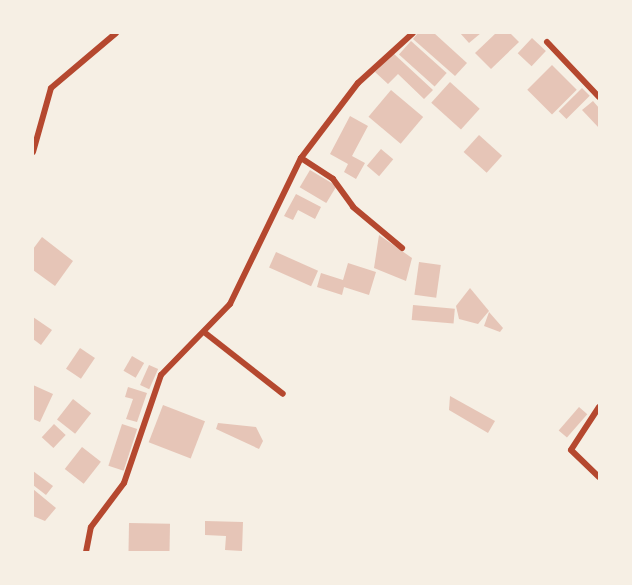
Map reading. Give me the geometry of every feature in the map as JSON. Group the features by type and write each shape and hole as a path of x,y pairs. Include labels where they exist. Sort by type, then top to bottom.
{"street":[{"path":"33,152 51,88 116,33"},
{"path":"86,552 91,527 124,483 161,375 230,304 301,158 358,83 413,33"},
{"path":"547,42 599,97"},
{"path":"301,158 333,178 353,207 402,248"},
{"path":"204,332 283,394"},
{"path":"599,407 571,450 599,477"}],"building":[{"path":"418,33 434,33 467,63 455,76 413,39"},
{"path":"460,33 481,33 469,43"},
{"path":"496,33 510,33 519,42 491,69 475,53"},
{"path":"532,38 546,51 532,66 518,53"},
{"path":"411,41 447,73 435,86 399,54"},
{"path":"393,53 433,90 424,99 398,74 388,84 375,72"},
{"path":"552,65 577,90 552,114 527,90"},
{"path":"450,82 480,109 461,130 431,103"},
{"path":"582,88 590,96 566,119 559,111"},
{"path":"391,90 423,117 401,144 369,117"},
{"path":"593,101 599,108 599,128 582,110"},
{"path":"350,116 368,126 352,156 365,163 356,179 344,172 348,164 330,154"},
{"path":"479,135 502,156 487,173 464,152"},
{"path":"381,149 393,159 379,176 367,166"},
{"path":"310,170 337,186 326,203 300,187"},
{"path":"296,194 321,207 315,219 298,210 293,220 284,216"},
{"path":"379,235 412,258 406,281 374,268"},
{"path":"42,237 73,261 55,286 33,270 33,249"},
{"path":"276,252 318,271 311,286 269,268"},
{"path":"419,262 441,265 436,298 414,295"},
{"path":"348,263 376,272 369,295 344,287 342,295 317,287 321,273 343,280"},
{"path":"470,288 489,311 478,324 459,319 456,306"},
{"path":"413,305 455,309 454,324 412,320"},
{"path":"489,312 503,328 500,332 484,326"},
{"path":"33,317 52,330 41,345 33,339"},
{"path":"80,348 95,358 81,379 66,369"},
{"path":"132,356 144,363 136,378 124,371"},
{"path":"149,365 158,369 149,389 140,385"},
{"path":"33,385 53,394 40,422 33,419"},
{"path":"128,387 147,393 137,422 126,419 133,399 125,397"},
{"path":"450,396 495,421 488,433 449,410"},
{"path":"73,399 91,413 75,434 57,419"},
{"path":"163,405 205,421 191,458 149,442"},
{"path":"579,407 587,414 567,438 559,430"},
{"path":"218,423 256,427 263,441 259,449 216,429"},
{"path":"54,424 66,435 53,448 42,437"},
{"path":"122,424 137,429 124,471 108,466"},
{"path":"82,447 101,462 84,484 65,469"},
{"path":"33,471 53,486 46,495 33,485"},
{"path":"33,489 56,508 45,521 33,516"},
{"path":"205,521 243,522 242,551 225,550 226,536 205,535"},
{"path":"129,523 170,524 170,552 128,552"}]}
